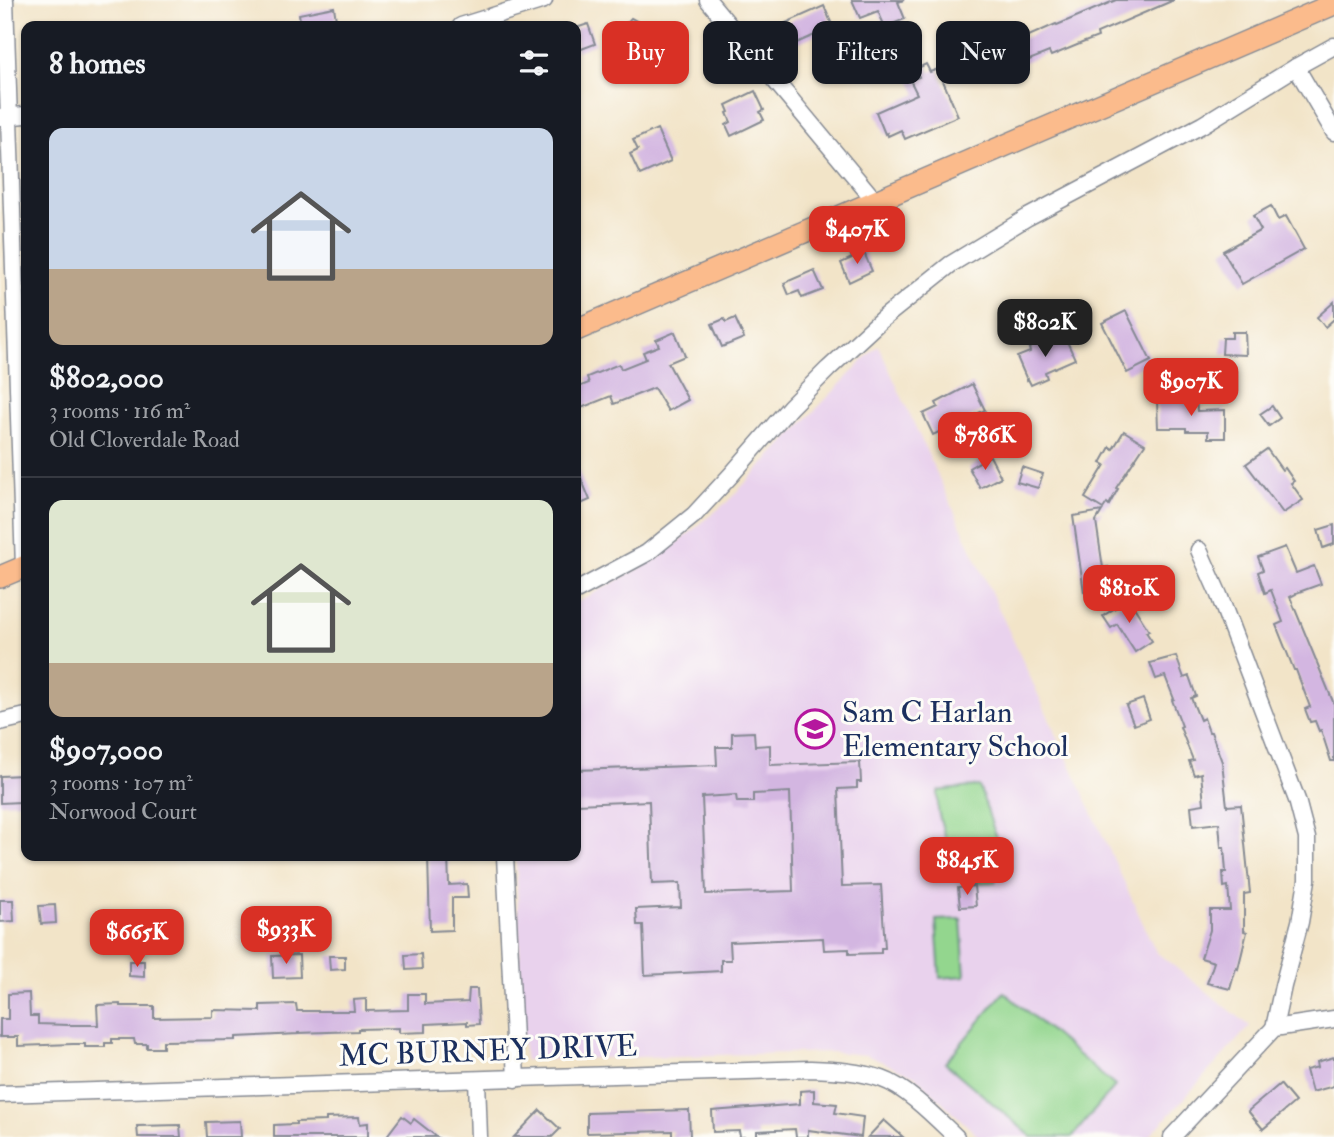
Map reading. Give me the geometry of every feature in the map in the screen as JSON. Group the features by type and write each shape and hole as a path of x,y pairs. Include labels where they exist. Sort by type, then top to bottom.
{"main road":[{"path":"581,328 876,202 1303,7 1334,4"},
{"path":"0,577 21,569"}],"street":[{"path":"5,0 4,117 21,481"},
{"path":"477,21 544,0"},
{"path":"708,0 876,202"},
{"path":"581,588 647,553 694,515 809,388 881,320 951,264 1028,217 1202,125 1334,46"},
{"path":"1296,67 1334,132"},
{"path":"1172,1137 1273,1028 1300,922 1307,880 1307,838 1297,800 1219,595 1199,550"},
{"path":"0,722 21,717"},
{"path":"505,861 516,1079"},
{"path":"1273,1028 1334,1019"},
{"name":"MC BURNEY DRIVE","path":"0,1094 810,1069 847,1071 884,1079 914,1098 956,1137"},
{"path":"477,1080 479,1137"}],"shaded area":[{"name":"Sam C Harlan Elementary School","path":"878,345 1156,952 1250,1026 1149,1137 979,1137 915,1076 866,1055 833,1052 525,1060 516,861 581,861 581,600 660,557 727,502"}],"green space":[{"path":"979,786 1002,854 995,882 976,883 953,868 938,811 938,791"},
{"path":"961,919 965,976 940,978 936,920"},
{"path":"1004,992 1115,1086 1072,1137 1032,1137 945,1063"}],"building":[{"path":"852,0 904,0 898,2 905,19 882,21 878,11 860,18"},
{"path":"1116,0 1174,0 1097,33 1098,37 1051,56 1049,52 1030,60 1030,35"},
{"path":"824,6 830,21 812,21 812,36 798,42 798,21 790,21"},
{"path":"334,7 336,21 300,21 299,14"},
{"path":"588,24 595,44 581,49 581,26"},
{"path":"926,64 930,72 936,70 936,84 944,84 958,116 905,139 901,130 888,136 876,112 917,94 912,84 922,84 922,66"},
{"path":"755,91 764,110 760,112 764,120 731,136 726,125 731,122 726,105"},
{"path":"657,129 671,161 640,175 630,154 638,150 633,140"},
{"path":"1271,206 1278,220 1286,216 1304,249 1242,284 1223,251 1261,230 1253,216"},
{"path":"862,248 872,271 849,282 841,263 852,258 850,253"},
{"path":"814,270 823,290 802,298 799,291 789,295 784,283"},
{"path":"1334,302 1334,319 1325,327 1317,317"},
{"path":"1126,311 1151,361 1127,373 1102,323"},
{"path":"735,318 744,338 722,347 712,324"},
{"path":"675,332 685,356 668,363 688,400 668,411 654,388 614,404 611,396 581,408 581,386 589,383 587,377 619,364 621,369 646,359 643,352 659,346 656,340"},
{"path":"1232,332 1245,332 1246,355 1222,354 1223,338 1232,338"},
{"path":"1065,337 1075,359 1045,372 1047,378 1031,385 1017,357 1030,352 1029,348 1050,339 1051,343"},
{"path":"972,384 985,410 970,417 973,423 958,430 955,424 933,435 923,414 938,407 936,403"},
{"path":"1196,399 1197,411 1225,410 1225,438 1208,438 1208,431 1158,428 1157,400"},
{"path":"1272,406 1280,418 1269,426 1260,414"},
{"path":"1124,431 1145,444 1116,488 1118,489 1109,505 1107,503 1103,509 1085,498 1105,465 1101,463 1110,447 1113,449"},
{"path":"1267,449 1282,470 1285,468 1294,481 1291,483 1303,500 1283,513 1246,464"},
{"path":"990,456 1001,477 980,488 969,468"},
{"path":"1022,467 1043,474 1038,488 1017,482"},
{"path":"581,478 590,500 581,504"},
{"path":"1102,511 1096,521 1103,568 1108,567 1112,588 1084,592 1073,516"},
{"path":"1334,525 1334,544 1323,548 1318,530"},
{"path":"1285,547 1296,573 1314,566 1321,584 1290,597 1334,704 1334,761 1331,761 1321,730 1319,731 1315,721 1310,722 1305,709 1310,707 1276,625 1283,622 1271,590 1265,593 1258,572 1263,570 1258,557"},
{"path":"1129,599 1149,631 1146,632 1152,641 1135,652 1117,624 1111,628 1103,616"},
{"path":"1176,656 1184,678 1189,676 1196,696 1191,698 1200,720 1204,718 1211,732 1222,762 1227,806 1241,805 1250,893 1244,894 1244,931 1247,932 1230,989 1207,983 1214,962 1201,958 1210,930 1210,910 1230,910 1228,886 1224,887 1223,872 1226,872 1219,823 1193,826 1191,806 1204,804 1201,773 1194,775 1189,761 1193,760 1165,676 1156,679 1150,663"},
{"path":"1143,699 1150,719 1134,725 1126,705"},
{"path":"754,732 755,746 770,745 770,765 860,762 861,782 857,782 857,788 838,789 842,886 881,885 885,948 881,948 881,953 849,954 849,949 824,950 823,938 730,942 731,960 721,960 721,971 645,975 643,925 637,925 636,909 681,907 680,883 652,884 649,801 581,804 581,770 717,765 716,747 732,747 732,733","holes":["790,792 793,891 706,894 702,797 736,795 737,802 753,802 753,794"]},
{"path":"21,775 21,802 0,803 0,776"},
{"path":"428,861 448,861 449,885 467,884 468,898 452,898 452,930 430,931"},
{"path":"974,886 976,906 960,907 958,888"},
{"path":"0,900 13,900 14,921 0,922"},
{"path":"55,905 56,923 41,924 39,906"},
{"path":"421,954 422,969 406,970 405,955"},
{"path":"299,955 300,977 273,978 272,956"},
{"path":"329,956 345,956 345,969 330,970"},
{"path":"129,961 144,961 144,977 129,976"},
{"path":"469,989 477,989 479,1024 426,1024 426,1032 399,1033 399,1028 358,1029 236,1037 236,1040 163,1041 163,1048 147,1048 147,1044 135,1044 134,1039 112,1039 112,1043 105,1043 105,1047 85,1047 85,1044 18,1046 18,1037 0,1037 0,1019 8,1019 8,994 29,993 30,1016 38,1016 38,1024 98,1025 97,1005 154,1006 154,1018 213,1017 213,1010 260,1011 260,1005 296,1004 297,1011 354,1011 353,1000 366,999 366,1011 408,1010 408,994 425,994 425,1004 468,1002"},
{"path":"1334,1057 1334,1086 1312,1092 1306,1070 1318,1067 1317,1062"},
{"path":"1280,1084 1295,1102 1263,1129 1248,1111"},
{"path":"814,1090 814,1102 837,1104 835,1113 863,1117 861,1137 808,1130 808,1137 796,1137 795,1129 757,1131 757,1137 740,1137 739,1131 713,1132 712,1111 800,1104 800,1091"},
{"path":"540,1110 560,1129 552,1137 514,1137"},
{"path":"689,1110 690,1137 672,1137 672,1131 587,1133 587,1113"},
{"path":"402,1116 411,1123 414,1119 437,1137 386,1137"},
{"path":"359,1117 360,1124 368,1123 368,1137 274,1137 274,1125"},
{"path":"884,1120 903,1137 868,1137"},
{"path":"240,1121 241,1137 207,1137 206,1122"},
{"path":"180,1125 181,1137 138,1137 137,1126"}],"place":[{"name":"Sam C Harlan Elementary School","path":"815,729"}]}
